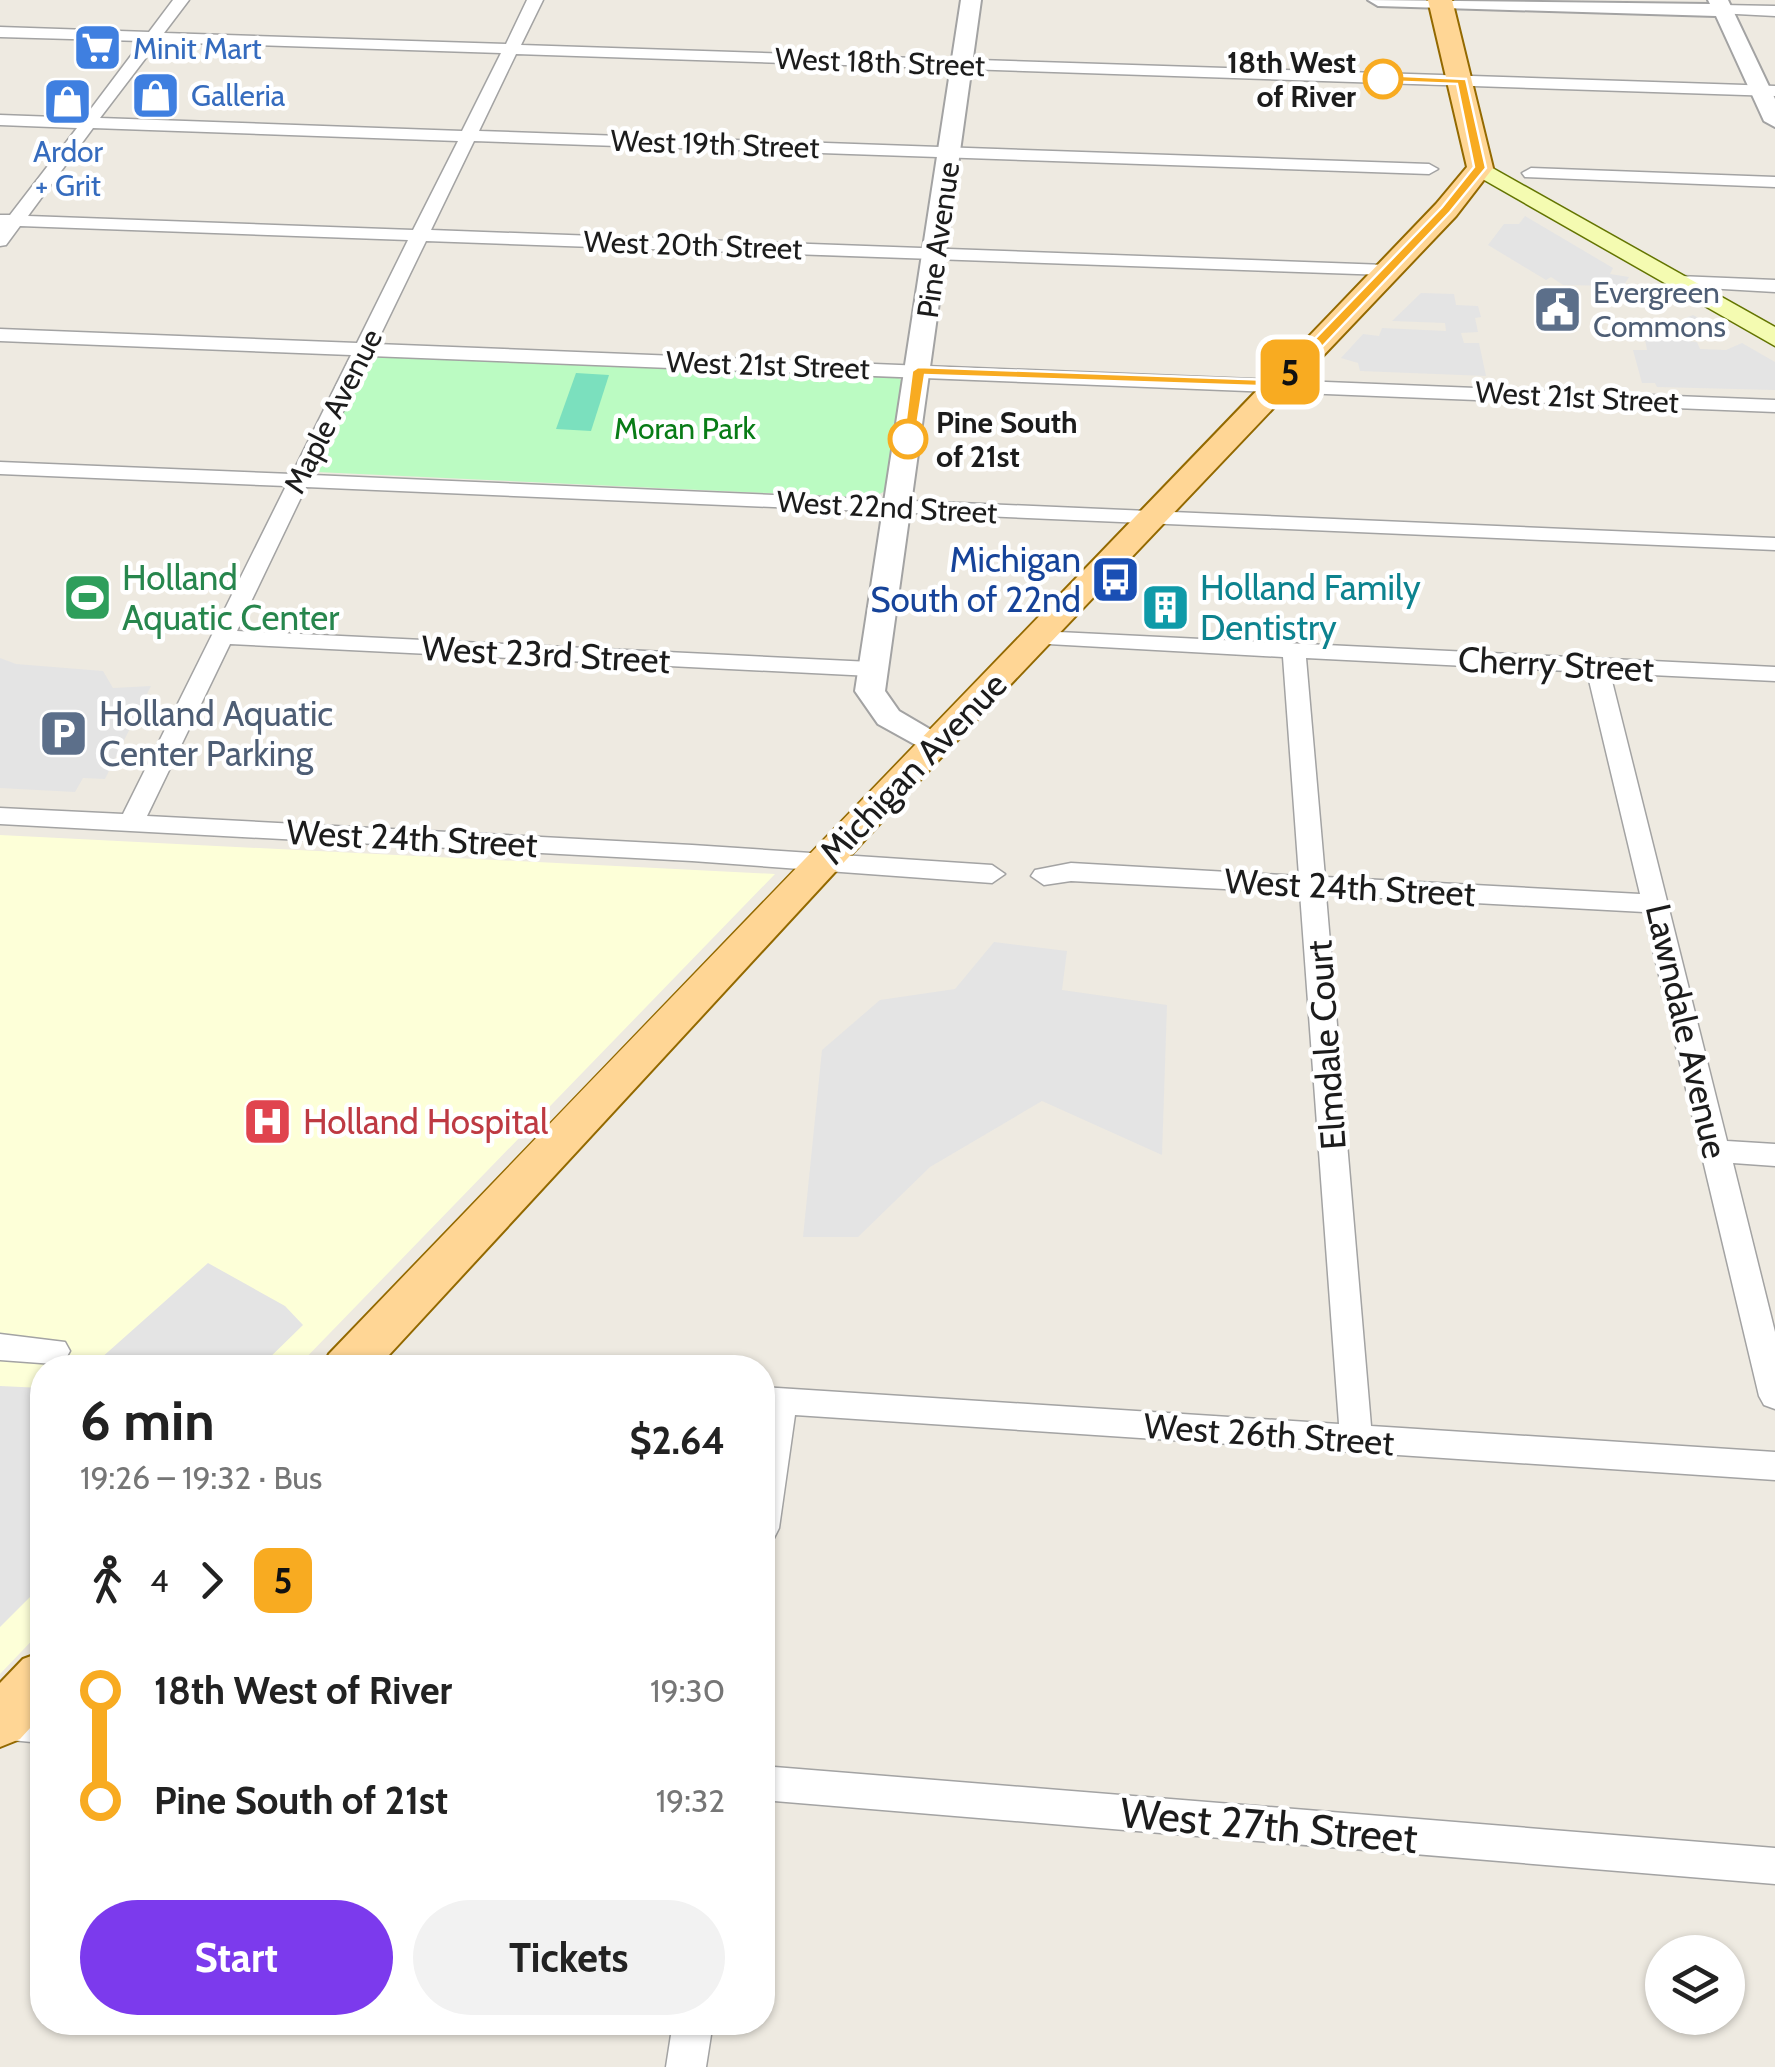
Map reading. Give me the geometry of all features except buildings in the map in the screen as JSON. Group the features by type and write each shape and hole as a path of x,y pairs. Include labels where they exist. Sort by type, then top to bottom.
{"main road":[{"path":"1440,1 1480,168 1775,338"},
{"name":"Michigan Avenue","path":"358,1355 824,860 1446,210 1480,168"},
{"path":"0,1721 30,1690"}],"street":[{"path":"0,241 8,220 180,0"},
{"name":"Maple Avenue","path":"131,823 536,0"},
{"name":"Pine Avenue","path":"934,745 876,707 870,691 971,0"},
{"path":"1378,0 1720,5 1775,12"},
{"path":"1720,5 1768,91 1775,120"},
{"name":"West 18th Street","path":"0,32 1768,91"},
{"name":"West 19th Street","path":"0,120 1429,169"},
{"path":"1531,173 1775,182"},
{"name":"West 20th Street","path":"8,220 1386,270"},
{"path":"1678,282 1775,286"},
{"name":"West 21st Street","path":"0,335 1775,406"},
{"name":"West 22nd Street","path":"0,468 1775,544"},
{"name":"West 23rd Street","path":"221,637 872,670"},
{"name":"Cherry Street","path":"1038,638 1775,674"},
{"name":"Elmdale Court","path":"1294,652 1356,1440"},
{"name":"Lawndale Avenue","path":"1597,666 1775,1396"},
{"name":"West 24th Street","path":"0,816 824,860 992,874"},
{"name":"West 24th Street","path":"1044,876 1071,872 1658,904"},
{"path":"1715,1151 1775,1155"},
{"path":"0,1347 54,1351"},
{"name":"West 26th Street","path":"775,1400 1775,1466"},
{"path":"0,1721 30,1725"},
{"name":"West 27th Street","path":"775,1785 1775,1866"},
{"path":"686,2067 690,2035"}],"shaded area":[{"path":"1525,216 1613,268 1610,274 1629,277 1624,285 1563,285 1551,277 1546,280 1488,245 1504,224 1519,224"},
{"path":"1421,293 1454,294 1456,305 1478,306 1478,332 1461,333 1464,343 1479,343 1486,376 1360,371 1358,363 1341,358 1363,334 1379,336 1382,328 1446,331 1445,323 1392,321"},
{"path":"1693,315 1721,330 1689,341 1697,342 1700,349 1726,350 1742,343 1775,362 1775,390 1657,387 1655,383 1642,383 1633,350 1647,350 1645,339 1649,333"},
{"name":"Holland Aquatic Center Parking","path":"0,658 16,664 103,671 113,688 151,686 105,779 83,778 75,792 0,788"},
{"name":"Holland Hospital","path":"0,835 775,874 309,1355 30,1355 30,1643 0,1674"},
{"path":"994,942 1067,951 1062,990 1167,1005 1162,1155 1042,1101 930,1167 858,1237 803,1237 822,1050 880,1000 955,989"},
{"path":"208,1263 285,1306 303,1325 272,1355 104,1355"},
{"path":"0,1386 30,1387 30,1597 0,1627"}],"green space":[{"name":"Moran Park","path":"373,355 893,375 903,381 887,490 872,498 317,472 316,465"},
{"path":"576,373 609,375 591,431 556,429"}],"bus line":[{"name":"5","path":"908,439 918,371 1279,384 1446,210 1480,168 1462,81 1383,79"}],"place":[{"name":"Minit Mart","path":"98,48"},
{"name":"18th West of River","path":"1383,79"},
{"name":"Galleria","path":"156,95"},
{"name":"Ardor + Grit","path":"68,102"},
{"name":"Evergreen Commons","path":"1558,309"},
{"name":"Pine South of 21st","path":"908,439"},
{"name":"Michigan South of 22nd","path":"1116,579"},
{"name":"Holland Aquatic Center","path":"87,597"},
{"name":"Holland Family Dentistry","path":"1165,607"},
{"name":"Holland Aquatic Center Parking","path":"64,733"},
{"name":"Holland Hospital","path":"268,1121"}]}
